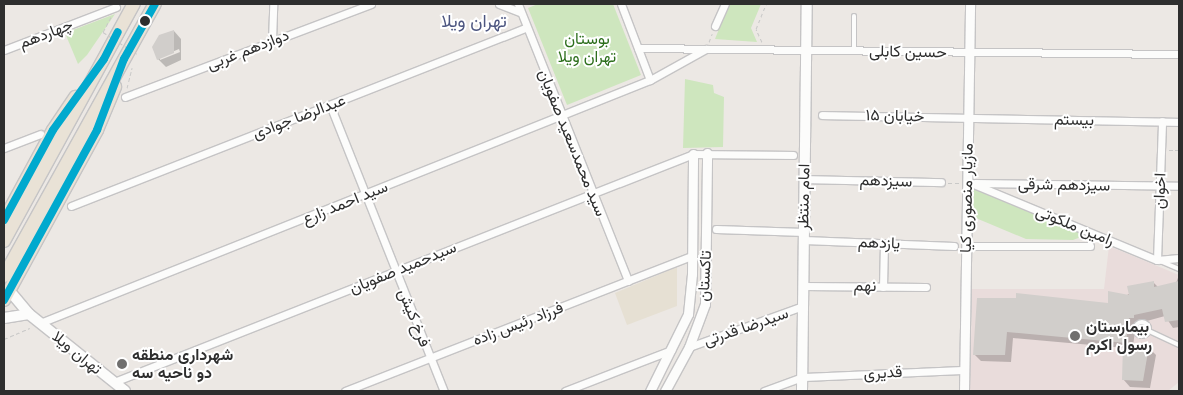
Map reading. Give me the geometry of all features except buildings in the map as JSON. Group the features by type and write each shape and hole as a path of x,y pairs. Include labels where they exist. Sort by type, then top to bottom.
{"highway":[{"path":"4,241 134,4"},
{"path":"6,295 97,130 155,4"},
{"path":"4,220 53,130 104,58"},
{"path":"4,276 82,134 129,62"}],"main road":[{"name":"امام منتظر","path":"802,391 807,4"},
{"name":"تهران ویلا","path":"6,295 125,391"},
{"path":"4,318 29,314"}],"street":[{"path":"272,4 272,41"},
{"name":"دوازدهم غربی","path":"124,96 371,4"},
{"path":"499,4 520,12"},
{"name":"سید محمدسعید صفویان","path":"517,4 628,281"},
{"path":"621,4 650,80"},
{"path":"715,26 725,4"},
{"name":"مازیار منصوری کیا","path":"964,391 969,183 970,4"},
{"name":"چهاردهم","path":"4,50 116,7"},
{"name":"عبدالرضا جوادی","path":"71,206 526,28"},
{"name":"حسین کابلی","path":"638,48 1179,54"},
{"name":"سید احمد زارع","path":"40,324 650,80 706,49"},
{"name":"فرخ کیش","path":"330,105 444,391"},
{"name":"خیابان ۱۵","path":"822,115 968,118"},
{"name":"بیستم","path":"968,118 1179,122"},
{"name":"اخوان","path":"1157,260 1162,121"},
{"path":"4,148 40,134"},
{"name":"تاکستان","path":"665,391 689,347 705,304 707,153"},
{"name":"سیدحمید صفویان","path":"114,382 693,154 793,155"},
{"name":"تاکستان","path":"650,391 688,314 692,256 693,154"},
{"name":"سیزدهم","path":"804,179 941,182"},
{"name":"سیزدهم شرقی","path":"969,183 1179,186"},
{"name":"رامین ملکوتی","path":"969,183 1157,260"},
{"name":"یازدهم","path":"716,230 884,243 954,246"},
{"path":"883,287 884,243"},
{"path":"966,246 1090,246"},
{"path":"692,256 706,256"},
{"name":"فرزاد رئیس زاده","path":"345,391 692,256"},
{"path":"1157,260 1179,258"},
{"name":"نهم","path":"803,286 926,287"},
{"name":"سیدرضا قدرتی","path":"689,347 803,306"},
{"path":"565,391 671,350"},
{"name":"قدیری","path":"764,391 802,377 964,370"}],"lane":[{"path":"854,16 854,51"},
{"name":"رامین ملکوتی","path":"1157,260 1179,269"},
{"path":"1148,331 1179,345"}],"path":[{"path":"766,4 756,29 766,50"},
{"path":"108,22 103,32 137,54"},
{"path":"706,49 715,26"},
{"path":"124,96 129,62"},
{"path":"1161,150 1179,150"},
{"path":"941,182 969,183"},
{"path":"4,339 40,324"}],"shaded area":[{"name":"بیمارستان رسول اکرم","path":"1109,246 1179,275 1179,382 1168,391 970,391 972,289 1104,289"},
{"path":"677,267 677,306 627,325 615,293"}],"green space":[{"name":"بوستان تهران ویلا","path":"538,4 613,4 641,75 567,105 528,8"},
{"path":"729,4 761,4 751,28 757,42 715,39"},
{"path":"115,14 87,55 78,64 65,33"},
{"path":"685,79 713,85 714,93 724,97 723,147 683,148"},
{"path":"972,187 1086,235 1073,240 1026,239 971,216"}],"transit line":[{"path":"4,300 97,130 124,59 155,4"},
{"path":"4,220 53,130 104,59 118,32"}],"place":[{"name":"بیمارستان رسول اکرم","path":"1075,336"},
{"name":"شهرداری منطقه دو ناحیه سه","path":"122,364"}],"district":[{"name":"تهران ویلا","path":"474,21"}]}
